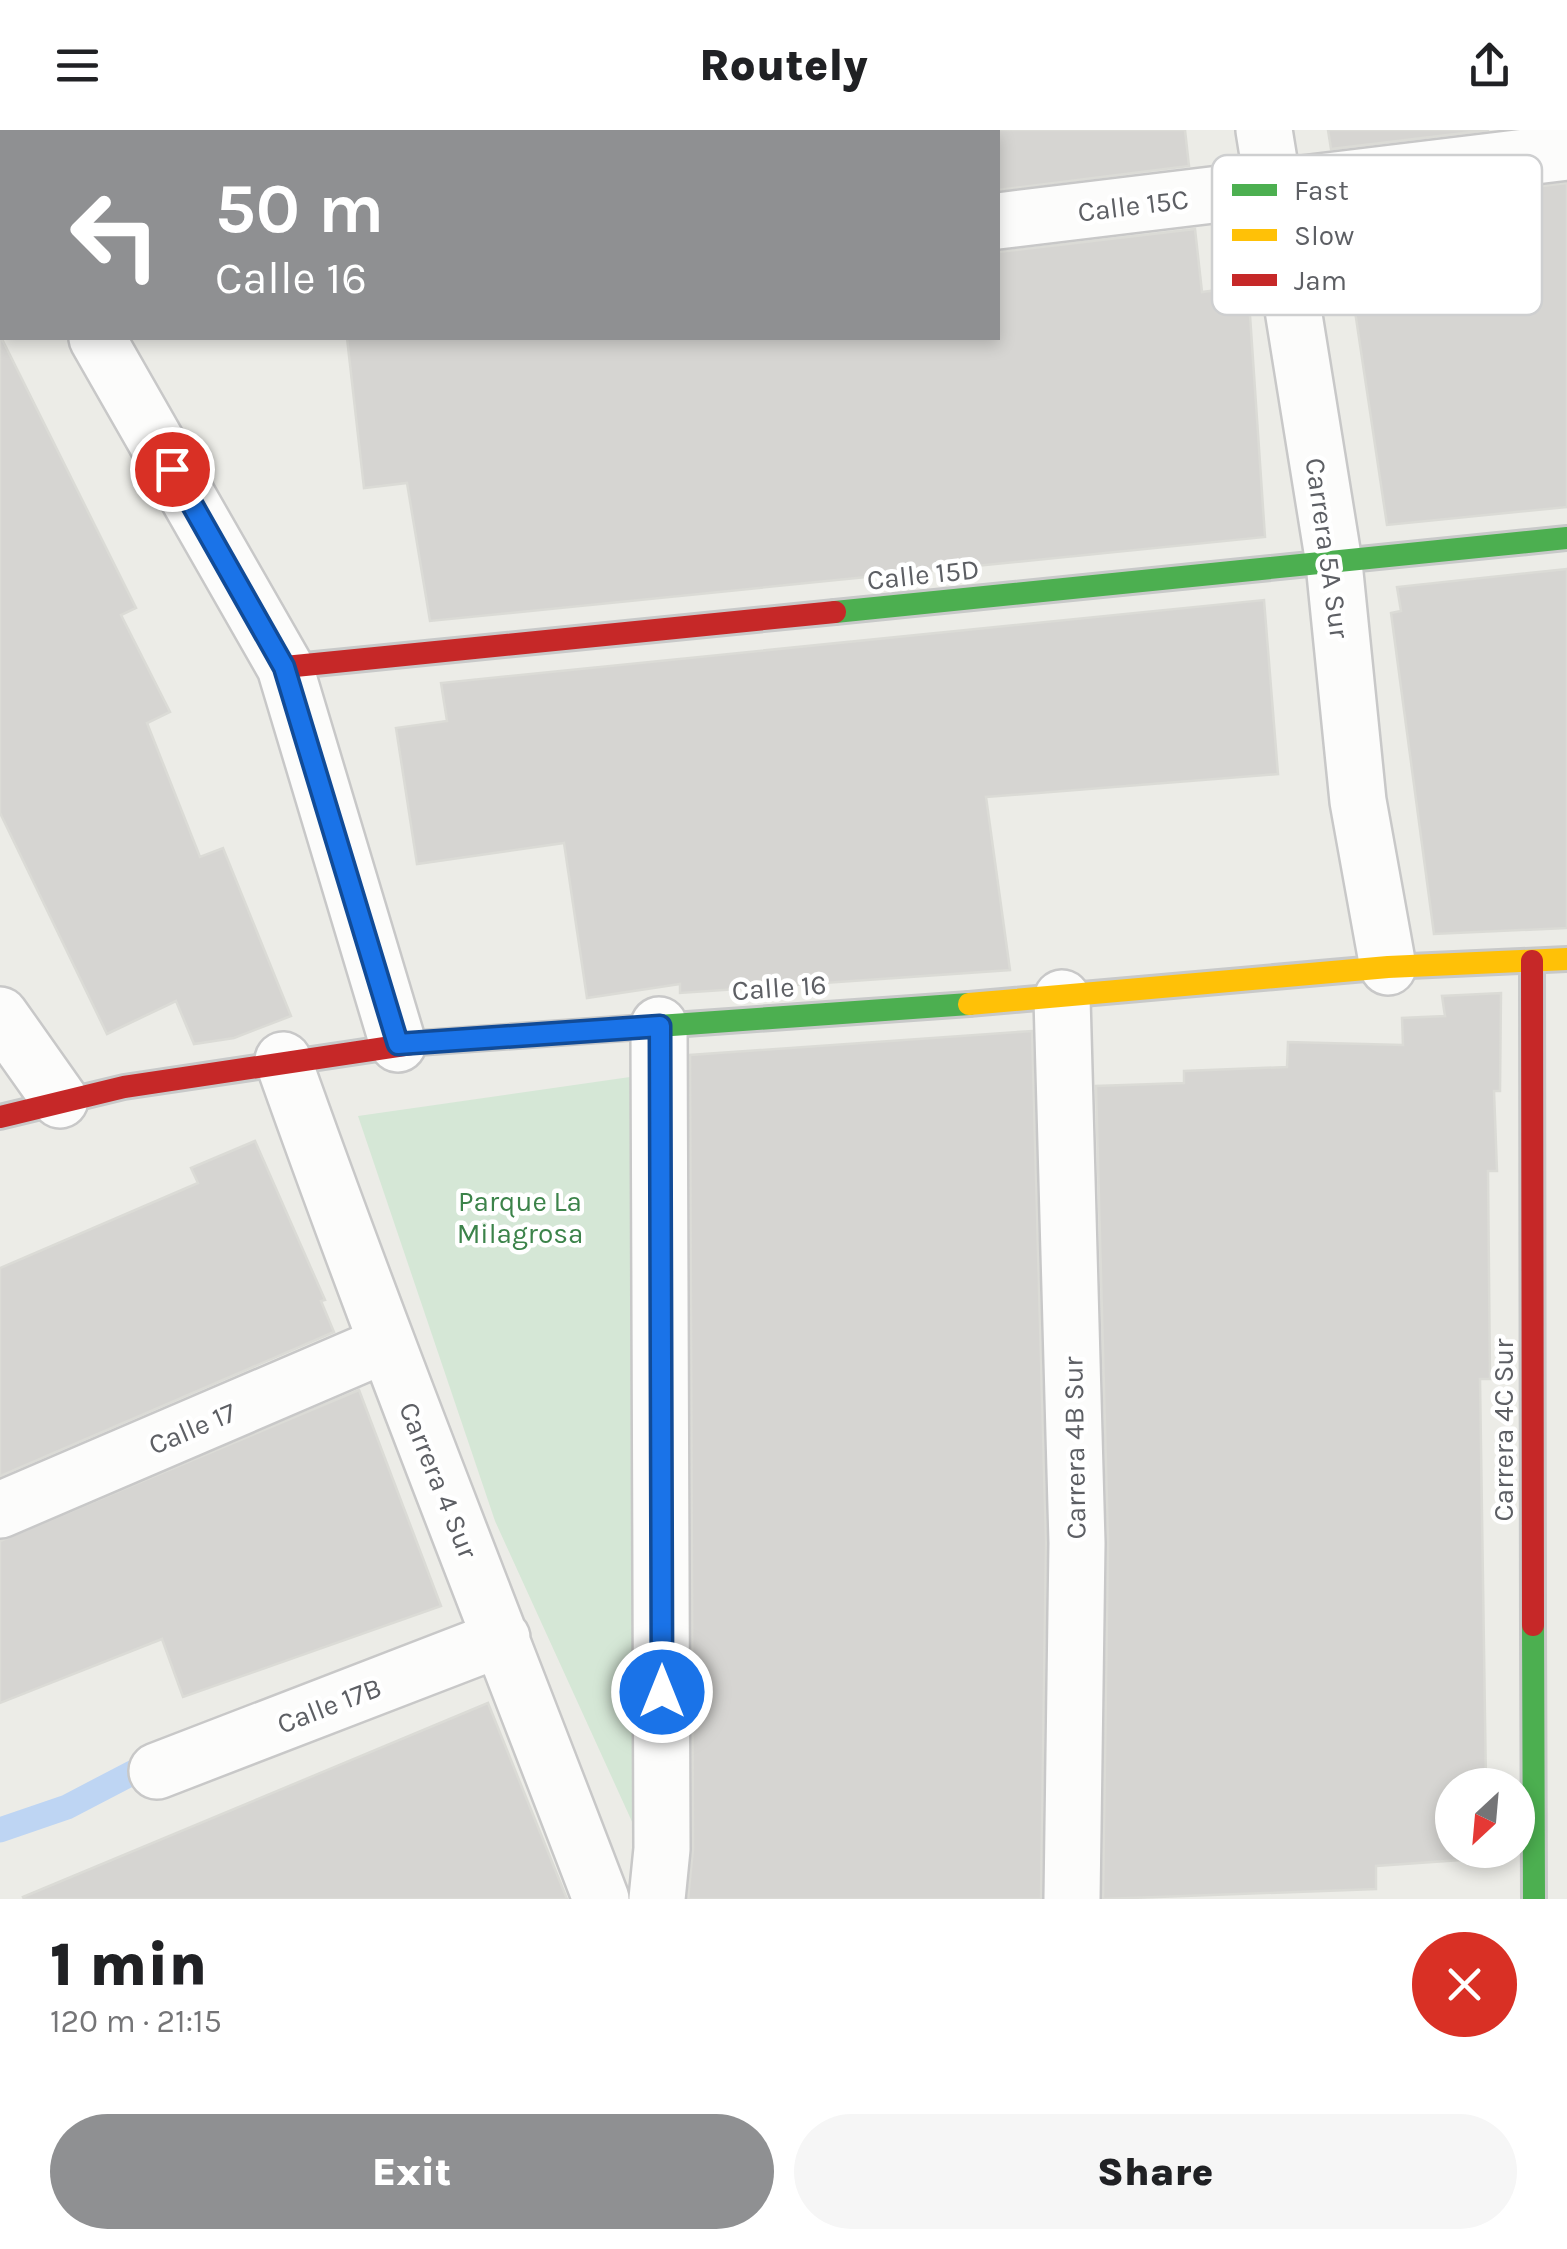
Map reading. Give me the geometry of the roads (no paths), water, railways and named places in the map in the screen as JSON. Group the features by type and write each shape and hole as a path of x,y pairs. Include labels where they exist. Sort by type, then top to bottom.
{"street":[{"name":"Carrera 5A Sur","path":"1264,130 1268,155"},
{"name":"Calle 15C","path":"1542,155 1567,152"},
{"name":"Calle 15C","path":"1000,222 1212,196"},
{"name":"Carrera 5A Sur","path":"1294,315 1334,564 1358,800 1388,967"},
{"path":"97,340 284,667 398,1044"},
{"name":"Calle 15D","path":"284,667 1567,538"},
{"name":"Calle 16","path":"0,1117 60,1100 283,1060 398,1044 1062,998 1388,967 1567,958"},
{"name":"Carrera 4C Sur","path":"1532,961 1534,1899"},
{"name":"Carrera 4B Sur","path":"1062,998 1077,1543 1072,1899"},
{"path":"0,1015 60,1100"},
{"path":"656,1899 662,1849 660,1026"},
{"name":"Carrera 4 Sur","path":"283,1060 384,1345 502,1638 601,1899"},
{"name":"Calle 17","path":"0,1510 384,1345"},
{"name":"Calle 17B","path":"158,1771 502,1638"}],"waterway":[{"path":"0,1830 67,1807 159,1759"}],"park label":[{"name":"Parque La Milagrosa","path":"520,1217"}]}
